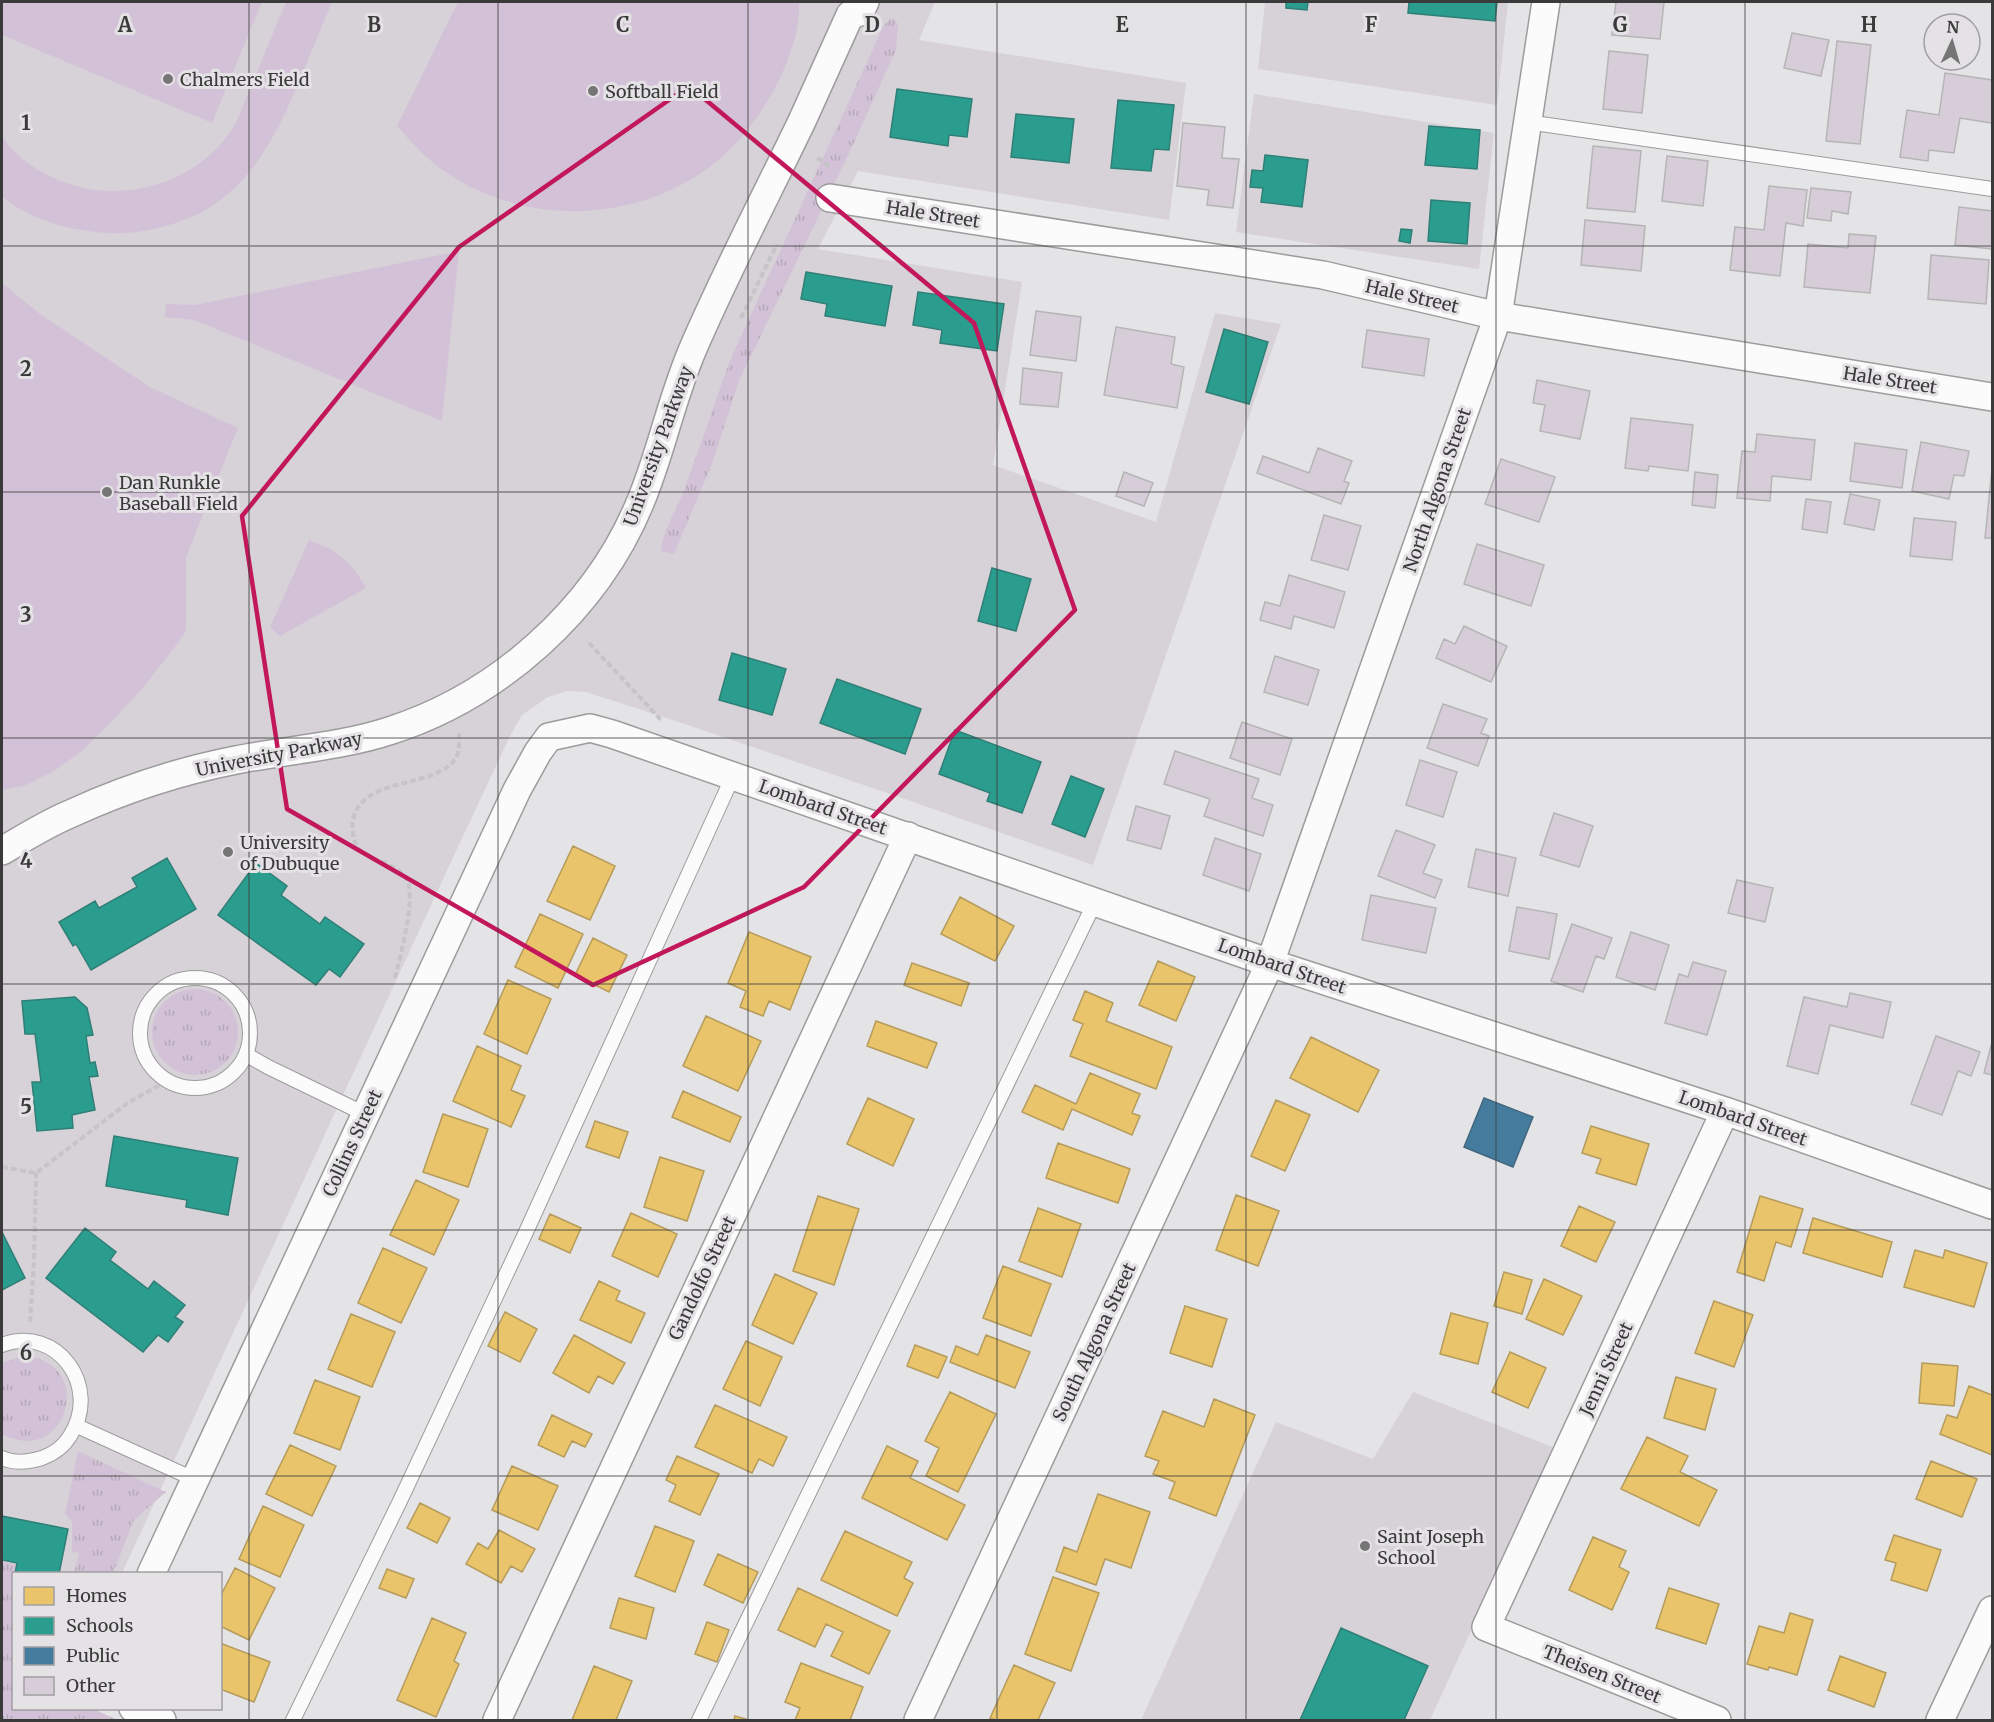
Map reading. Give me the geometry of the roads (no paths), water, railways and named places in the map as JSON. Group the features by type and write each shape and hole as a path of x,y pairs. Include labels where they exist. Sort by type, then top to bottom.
{"street":[{"name":"North Algona Street","path":"1270,963 1498,316 1546,2"},
{"name":"University Parkway","path":"2,851 70,813 154,782 236,760 348,741 389,731 436,712 495,680 545,639 591,587 626,534 641,502 657,458 693,348 802,121 854,6"},
{"name":"Hale Street","path":"830,198 1323,275 1498,316 1992,397"},
{"name":"Lombard Street","path":"572,731 590,728 655,748 1270,963 1725,1111 1992,1205"},
{"name":"Collins Street","path":"152,1572 517,790 549,737 572,731"},
{"name":"Gandolfo Street","path":"497,1720 908,836"},
{"name":"South Algona Street","path":"918,1720 1270,963"},
{"name":"Jenni Street","path":"1486,1627 1725,1111"},
{"path":"1940,1720 1992,1611"},
{"name":"Theisen Street","path":"1486,1627 1717,1720"},
{"path":"138,1710 162,1720"}],"lane":[{"path":"1527,122 1992,189"},
{"path":"293,1720 400,1501 526,1232 733,776"},
{"path":"699,1720 1095,902"},
{"path":"200,978 218,983 233,993 245,1008 250,1025 247,1055 232,1075 218,1084 200,1088 183,1087 167,1081 152,1068 143,1053 140,1034 142,1016 151,1000 165,987 182,980 200,978"},
{"path":"247,1055 268,1068 365,1114"},
{"path":"2,1345 8,1342 29,1341 46,1346 62,1357 74,1371 81,1389 82,1408 77,1425 66,1443 49,1456 29,1462 8,1461 2,1458"},
{"path":"77,1425 196,1480"}],"place":[{"name":"Chalmers Field","path":"168,79"},
{"name":"Softball Field","path":"593,91"},
{"name":"Dan Runkle Baseball Field","path":"107,492"},
{"name":"University of Dubuque","path":"228,852"},
{"name":"Saint Joseph School","path":"1365,1546"}]}
